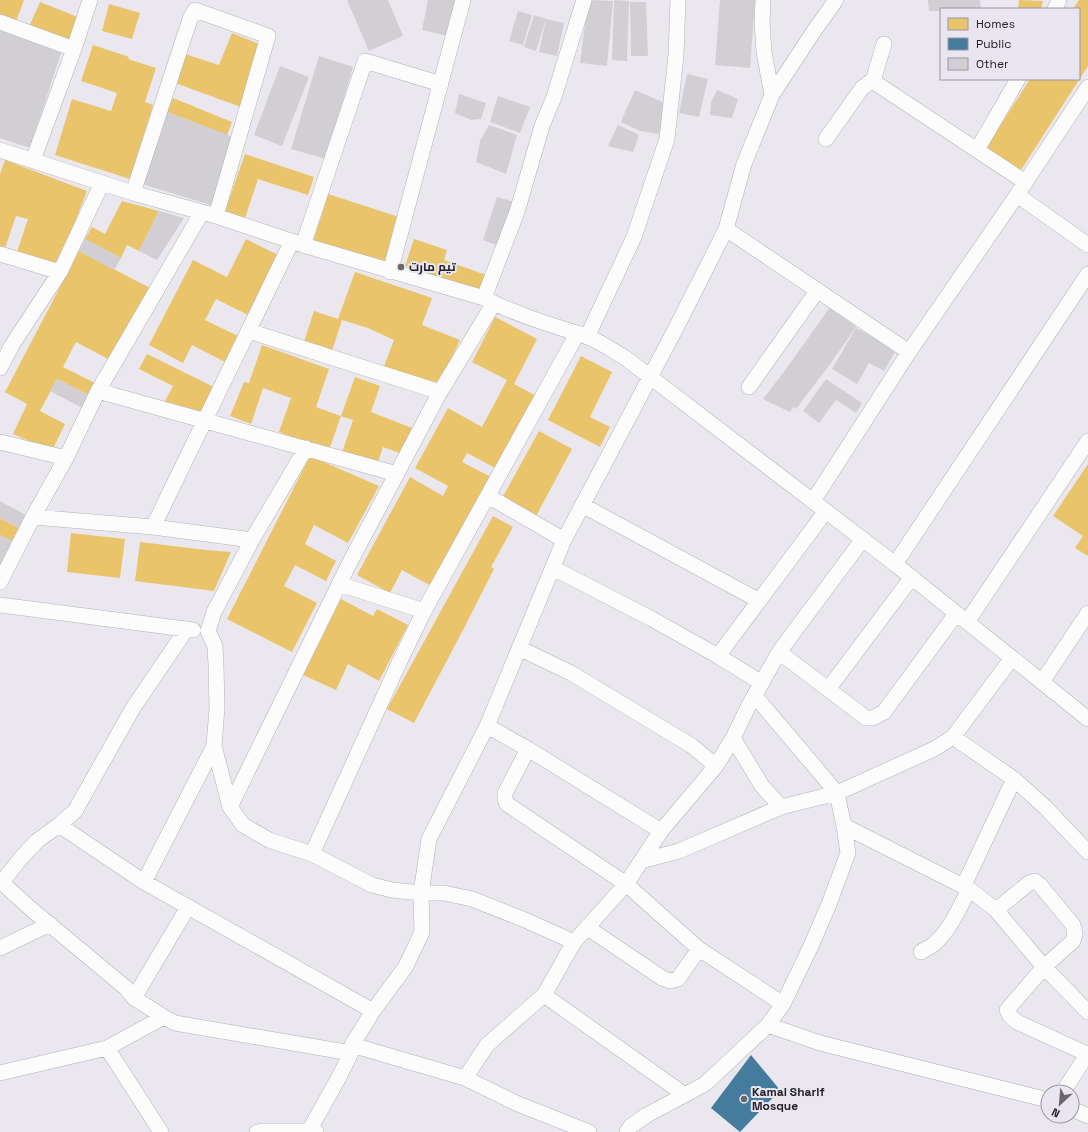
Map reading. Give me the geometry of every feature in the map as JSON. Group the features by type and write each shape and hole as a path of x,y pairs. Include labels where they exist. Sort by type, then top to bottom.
{"street":[{"path":"33,160 74,49 90,0"},
{"path":"390,272 463,0"},
{"path":"230,806 339,584 489,301 542,126 554,97 584,0"},
{"path":"312,854 424,610 488,496 582,335 634,236 667,140 676,55 678,0"},
{"path":"763,0 762,22 764,52 772,95"},
{"path":"257,1132 312,1131 352,1049 373,1011 406,966 422,932 421,893 429,839 487,726 564,540 726,230 744,164 772,95 836,0"},
{"path":"0,582 33,517 66,458 98,391 209,214 268,36 195,10 190,19 132,192"},
{"path":"0,22 74,49"},
{"path":"826,139 862,88 874,79 884,44"},
{"path":"153,527 248,331 297,243 365,60 441,84"},
{"path":"874,79 876,84 977,150 1088,245"},
{"path":"977,150 1017,80"},
{"path":"813,501 908,352 1021,189 1088,87"},
{"path":"0,150 102,183 209,214 390,272 422,279 489,301 582,335 624,357 912,577 1088,720"},
{"path":"0,368 6,343 60,272 102,183"},
{"path":"726,230 908,352"},
{"path":"0,254 60,272"},
{"path":"895,564 1088,274"},
{"path":"748,387 817,291"},
{"path":"248,331 440,392"},
{"path":"98,391 397,474"},
{"path":"779,652 866,718 873,718 884,712 962,618 1088,441"},
{"path":"0,442 66,458"},
{"path":"306,448 252,540 214,612 208,631 215,646 216,665 217,708 214,746 230,806 243,825 269,840 312,854 372,885 392,890 421,893 444,893 472,898 574,942"},
{"path":"488,496 564,540"},
{"path":"582,505 758,600"},
{"path":"718,656 826,510"},
{"path":"33,517 153,527 252,540"},
{"path":"465,1078 487,1045 544,995 574,942 626,884 661,831 716,766 733,738 748,707 779,652 863,539"},
{"path":"552,568 652,619 718,656 758,690 838,793 848,853 811,946 783,1004 768,1025 705,1084 647,1115 631,1126 627,1132"},
{"path":"828,688 912,577"},
{"path":"339,584 424,610"},
{"path":"0,605 186,630 208,631"},
{"path":"1042,682 1088,613"},
{"path":"186,630 134,708 75,811 37,841 1,882 126,988 134,998 175,1023 352,1049 465,1078 518,1104 589,1132"},
{"path":"519,648 571,672 692,746 716,766"},
{"path":"641,861 679,851 781,808 838,793 934,749 953,737 1012,658"},
{"path":"487,726 528,749 661,831"},
{"path":"953,737 1014,779 1045,807 1088,852"},
{"path":"733,738 762,786 781,808"},
{"path":"144,882 214,746"},
{"path":"528,749 505,793 507,804 626,884 699,949 783,1004"},
{"path":"921,952 934,944 952,920 1014,779"},
{"path":"59,825 144,882 373,1011"},
{"path":"844,826 966,887 996,910 1044,967 1088,1012"},
{"path":"996,910 1029,883 1035,881 1073,925 1075,934 1073,941 1044,967 1007,1010 1010,1016 1017,1022 1088,1053 1068,1084"},
{"path":"134,998 188,907"},
{"path":"0,948 50,924"},
{"path":"588,928 662,978 670,981 678,979 699,949"},
{"path":"544,995 685,1095"},
{"path":"0,1073 107,1048 164,1017"},
{"path":"768,1025 820,1043 1040,1098"},
{"path":"107,1048 161,1132"}],"building: Homes":[{"path":"0,0 24,0 15,24 0,18"},
{"path":"1019,0 1043,1 1041,8 1018,8"},
{"path":"1079,0 1088,0 1088,66 1080,78 1080,8 1074,8"},
{"path":"40,2 78,17 68,42 28,29"},
{"path":"109,4 140,13 132,39 102,31"},
{"path":"232,33 264,46 241,107 175,83 185,54 219,65"},
{"path":"93,45 156,68 145,102 153,105 130,179 55,155 72,99 111,111 117,93 81,81"},
{"path":"1029,80 1079,80 1019,173 984,151"},
{"path":"173,98 232,122 227,135 167,112"},
{"path":"245,154 314,177 308,195 258,179 245,218 225,211"},
{"path":"5,160 87,191 57,267 16,255 28,219 16,216 4,251 0,250 0,174"},
{"path":"328,194 399,217 385,264 313,242"},
{"path":"122,201 159,211 139,251 127,245 121,258 85,239 92,227 105,234"},
{"path":"246,239 278,255 248,315 216,299 205,320 238,336 225,362 192,345 183,363 149,345 193,260 227,277"},
{"path":"414,239 447,250 444,260 486,275 480,292 405,266"},
{"path":"79,251 150,288 112,361 76,342 63,367 99,385 92,397 57,379 40,411 65,424 52,451 13,434 27,404 5,392"},
{"path":"355,272 432,298 422,325 460,340 436,391 383,369 394,340 368,328 342,320 331,354 303,345 314,311 338,319"},
{"path":"495,317 537,339 514,384 538,397 499,470 467,453 462,462 493,478 433,587 402,570 390,593 357,575 410,477 443,496 448,486 415,468 448,408 482,427 507,380 472,362"},
{"path":"262,345 329,369 316,407 341,416 329,450 279,432 291,398 263,388 251,424 230,416 244,382 249,383"},
{"path":"147,354 214,387 200,413 164,403 173,386 139,369"},
{"path":"581,356 612,372 590,417 610,427 600,447 548,420"},
{"path":"355,377 380,386 371,412 412,428 402,454 383,447 377,465 342,453 353,420 341,416"},
{"path":"539,431 572,449 535,518 501,500"},
{"path":"310,456 379,486 348,543 314,525 305,544 336,561 326,581 295,565 284,586 317,603 292,652 227,619"},
{"path":"1088,464 1088,556 1075,548 1083,536 1053,516"},
{"path":"493,516 513,527 491,567 494,569 414,723 387,709"},
{"path":"0,518 19,528 12,541 0,535"},
{"path":"71,533 125,539 120,578 67,572"},
{"path":"140,542 231,552 214,591 135,581"},
{"path":"341,599 373,616 377,609 408,625 379,681 348,664 336,690 303,675"}],"building: Public":[{"name":"Kamal Sharif Mosque","path":"751,1055 780,1090 740,1132 711,1108"}],"building: Other":[{"path":"347,0 388,0 403,36 369,51"},
{"path":"428,0 460,0 453,37 422,30"},
{"path":"588,0 613,1 607,66 580,63"},
{"path":"614,0 629,1 627,61 612,60"},
{"path":"720,0 755,0 750,68 715,65"},
{"path":"928,0 980,0 981,8 940,8 940,11 929,11"},
{"path":"630,2 646,2 648,56 631,56"},
{"path":"518,11 532,15 523,45 509,41"},
{"path":"534,15 546,19 536,51 524,47"},
{"path":"546,19 564,23 557,56 539,52"},
{"path":"0,30 61,53 30,148 0,138"},
{"path":"319,56 353,67 326,159 291,149"},
{"path":"280,66 309,77 282,146 254,135"},
{"path":"687,74 708,79 699,117 679,113"},
{"path":"635,90 665,103 663,120 659,134 640,131 621,122"},
{"path":"717,90 738,99 732,118 710,115 711,102"},
{"path":"459,94 486,103 481,119 471,120 455,113"},
{"path":"498,96 530,107 520,133 490,122"},
{"path":"167,112 236,138 214,206 142,184"},
{"path":"489,125 517,135 506,174 476,162 480,141"},
{"path":"618,125 639,135 633,152 608,146"},
{"path":"497,197 514,202 499,246 483,240"},
{"path":"159,211 184,218 157,260 139,251"},
{"path":"85,239 121,258 114,270 79,251"},
{"path":"830,307 856,327 831,363 796,409 793,407 790,412 763,399 786,369"},
{"path":"856,328 896,350 884,371 869,363 857,384 832,369"},
{"path":"57,379 92,397 86,410 50,391"},
{"path":"826,379 862,403 856,413 836,400 819,423 803,411"},
{"path":"0,501 26,515 19,528 0,518"},
{"path":"0,535 12,541 0,565"}],"place":[{"name":"تيم مارت","path":"401,267"},
{"name":"Kamal Sharif Mosque","path":"744,1099"}]}
